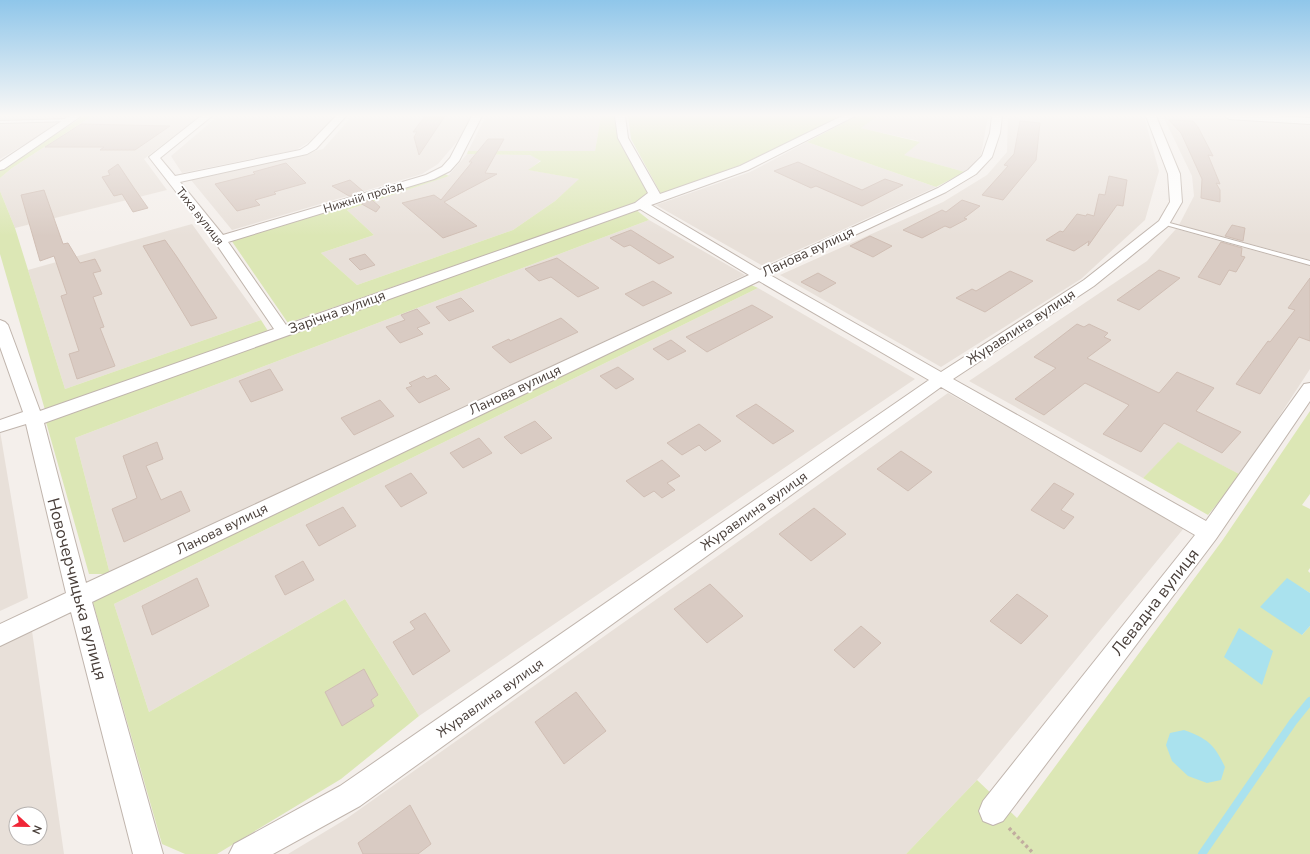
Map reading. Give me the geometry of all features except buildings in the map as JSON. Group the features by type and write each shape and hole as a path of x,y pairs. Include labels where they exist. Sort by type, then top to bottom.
{"street":[{"path":"0,167 17,156"},
{"name":"Тиха вулиця","path":"157,156 154,158 220,240 283,331"},
{"path":"172,180 285,156"},
{"name":"Нижній проїзд","path":"220,240 430,176 446,169 457,156"},
{"name":"Зарічна вулиця","path":"633,156 654,194 640,204"},
{"name":"Зарічна вулиця","path":"0,426 34,418 283,331 744,168 769,156"},
{"name":"Ланова вулиця","path":"0,635 759,275 942,190 972,172 987,156"},
{"name":"Журавлина вулиця","path":"244,854 350,796 941,379 1089,282 1164,223 1176,202 1174,174 1167,156"},
{"path":"640,204 759,275 1209,533"},
{"name":"Новочерчицька вулиця","path":"0,325 34,418 79,598 148,854"},
{"name":"Левадна вулиця","path":"993,812 1209,533 1310,388"}],"lane":[{"path":"1164,223 1310,263"}],"path":[{"path":"993,812 1034,854"}],"shaded area":[{"path":"31,156 148,156 144,159 167,190 15,228 0,191 0,178"},
{"path":"171,156 267,156 182,173"},
{"path":"294,156 445,156 438,164 422,174 232,230 191,180"},
{"path":"465,156 532,156 541,160 529,170 580,179 555,201 513,230 357,285 321,253 374,235 347,210 448,176"},
{"path":"781,156 847,156 936,187 763,266 656,205 750,172"},
{"path":"906,156 980,156 965,172"},
{"path":"1004,156 1155,156 1159,171 1145,220 1081,279 941,367 780,275 943,202 987,175"},
{"path":"1182,156 1310,156 1310,260 1179,225 1194,196 1192,176"},
{"path":"649,220 745,275 110,574 75,438"},
{"path":"192,224 261,320 65,389 28,270"},
{"path":"1176,229 1310,266 1310,369 1241,475 1178,443 1143,478 969,381 1147,261"},
{"path":"758,288 915,379 419,716 345,599 149,712 114,604"},
{"path":"948,393 1184,528 977,780 906,854 288,854 346,819"},
{"path":"0,431 28,598 0,611"},
{"path":"32,631 64,854 0,854 0,646"}],"green space":[{"path":"22,156 31,156 0,178 0,171"},
{"path":"532,156 627,156 648,193 633,204 288,323 231,240 445,174 449,176 347,210 374,235 321,253 357,285 513,230 555,201 579,179 528,170 541,161"},
{"path":"640,156 760,156 738,166 661,194"},
{"path":"847,156 907,156 965,172 936,187"},
{"path":"0,191 15,228 65,389 261,320 268,331 45,410 0,254"},
{"path":"635,209 649,220 75,438 110,574 89,574 46,422"},
{"path":"749,284 758,288 114,604 149,712 345,599 419,716 341,779 217,854 185,854 162,844 92,599"},
{"path":"1310,411 1310,494 1302,505 1310,509 1310,568 1308,571 1310,573 1310,593 1287,579 1302,635 1310,626 1310,854 906,854 977,780 1017,818 1222,541"},
{"path":"1178,442 1241,475 1208,515 1143,478"}],"water":[{"path":"1287,578 1310,593 1310,626 1302,635 1260,607"},
{"path":"1239,628 1273,651 1262,685 1224,657"},
{"path":"1184,730 1199,736 1214,748 1225,767 1221,780 1207,783 1188,776 1172,761 1166,745 1170,733"}],"waterway":[{"path":"1202,854 1293,722 1310,701"}]}
